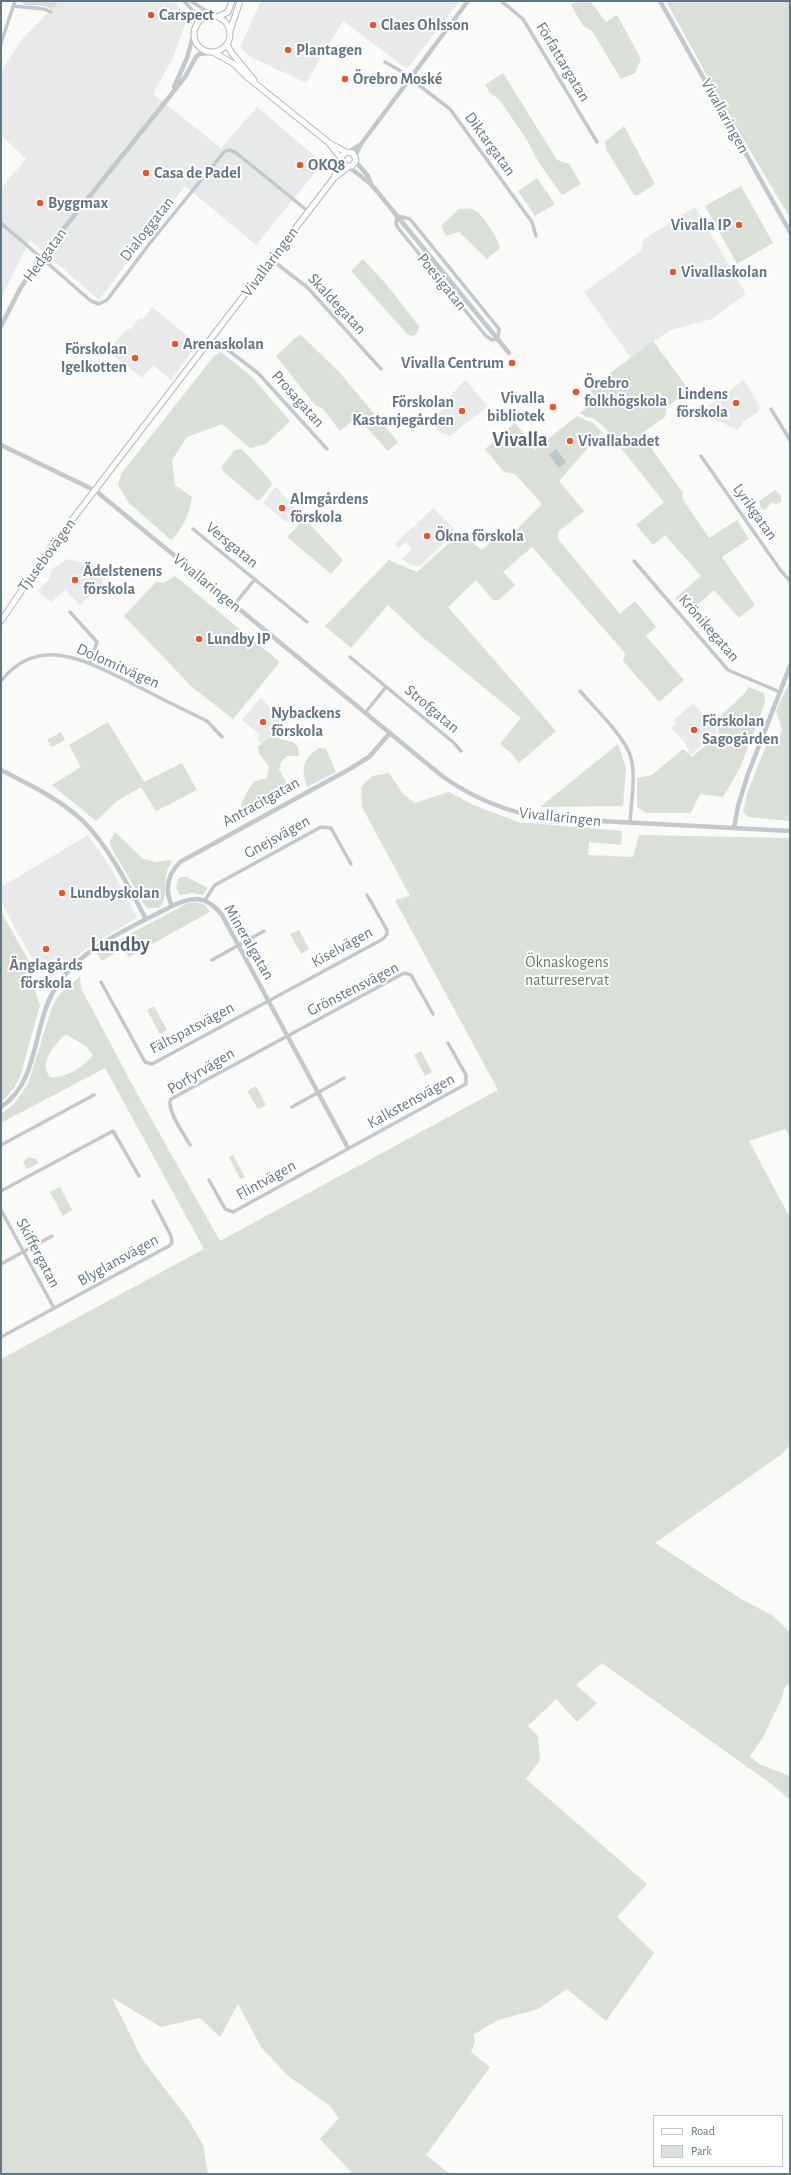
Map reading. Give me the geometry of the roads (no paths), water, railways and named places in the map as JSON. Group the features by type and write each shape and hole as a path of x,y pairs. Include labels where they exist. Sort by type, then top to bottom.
{"main road":[{"path":"218,16 228,12 232,1"},
{"path":"212,52 222,49 227,44 240,1"},
{"path":"230,32 225,21 218,16 212,15 202,18 198,22 193,36 198,47 212,52 234,64 328,142 347,152 356,159"},
{"path":"227,44 230,52 259,86"},
{"path":"328,142 341,160 349,167"},
{"name":"Vivallaringen","path":"96,491 309,212 334,178 341,160 347,152"},
{"name":"Vivallaringen","path":"334,178 349,167 356,159"},
{"name":"Tjusebovägen","path":"1,621 49,550 96,491"}],"street":[{"path":"1,43 15,1"},
{"path":"184,1 194,12 198,22"},
{"path":"190,1 212,15"},
{"path":"356,159 361,144 468,1"},
{"name":"Författargatan","path":"501,1 523,19 597,142"},
{"name":"Vivallaringen","path":"660,1 790,232"},
{"path":"13,6 44,9 51,12"},
{"name":"Hedgatan","path":"171,95 187,58 193,36"},
{"name":"Hedgatan","path":"1,326 20,289 40,258 185,77 196,57 199,54 212,52"},
{"name":"Diktargatan","path":"385,62 410,78 452,112 532,222 536,236"},
{"path":"347,152 361,144"},
{"name":"Dialoggatan","path":"40,258 91,302 99,304 103,302 122,281 214,164 224,152 229,150 235,152 309,212"},
{"name":"Poesigatan","path":"356,159 368,176 371,184"},
{"name":"Poesigatan","path":"349,167 371,184 509,353"},
{"name":"Poesigatan","path":"397,216 410,219 499,329 498,339"},
{"name":"Poesigatan","path":"397,216 396,224 398,228 486,336 492,340 498,339"},
{"path":"1,223 40,258"},
{"name":"Skaldegatan","path":"272,260 308,287 382,369"},
{"name":"Prosagatan","path":"212,338 258,373 327,449"},
{"path":"771,409 790,440"},
{"path":"1,444 96,491"},
{"name":"Lyrikgatan","path":"701,456 781,571 790,581"},
{"name":"Vivallaringen","path":"96,491 453,784 476,797 498,807 526,815 544,818 790,831"},
{"name":"Versgatan","path":"193,529 306,622"},
{"name":"Krönikegatan","path":"634,561 728,670 780,692"},
{"name":"Versgatan","path":"234,605 255,579"},
{"path":"70,612 97,642 90,663"},
{"name":"Dolomitvägen","path":"1,681 15,667 41,656 67,656 90,663 207,721 222,737"},
{"name":"Strofgatan","path":"350,657 453,742 460,751"},
{"path":"734,828 738,804 790,666"},
{"name":"Strofgatan","path":"365,713 386,687"},
{"path":"580,691 620,738 629,752 632,766 630,823"},
{"name":"Antracitgatan","path":"172,906 169,899 168,883 172,871 180,862 348,770 369,757 390,733"},
{"path":"1,770 53,798 83,821 110,855 146,919"},
{"name":"Gnejsvägen","path":"205,900 215,885 321,827 331,828 351,864"},
{"name":"Kiselvägen","path":"268,1001 385,937 387,930 367,895"},
{"name":"Mineralgatan","path":"1,1107 13,1096 23,1082 46,1009 59,984 79,961 94,949 172,906 190,899 205,900 222,915 348,1148"},
{"path":"212,960 264,931"},
{"name":"Grönstensvägen","path":"287,1036 404,973 409,973 414,979 433,1014"},
{"name":"Fältspatsvägen","path":"101,982 145,1062 148,1064 268,1001"},
{"name":"Porfyrvägen","path":"190,1145 170,1110 168,1103 170,1099 287,1036"},
{"name":"Kalkstensvägen","path":"348,1148 466,1084 466,1075 448,1044"},
{"path":"292,1107 344,1078"},
{"path":"1,1145 94,1095"},
{"path":"1,1191 113,1131 139,1176"},
{"name":"Flintvägen","path":"209,1180 225,1209 233,1212 348,1148"},
{"name":"Blyglansvägen","path":"54,1308 171,1244 171,1236 153,1201"},
{"name":"Skiffergatan","path":"1,1210 54,1308"},
{"path":"1,1264 52,1236"},
{"path":"1,1337 54,1308"}],"place":[{"name":"Carspect","path":"151,15"},
{"name":"Claes Ohlsson","path":"373,25"},
{"name":"Plantagen","path":"288,50"},
{"name":"Örebro Moské","path":"345,79"},
{"name":"OKQ8","path":"300,165"},
{"name":"Casa de Padel","path":"146,173"},
{"name":"Byggmax","path":"40,203"},
{"name":"Vivalla IP","path":"739,225"},
{"name":"Vivallaskolan","path":"673,272"},
{"name":"Arenaskolan","path":"175,344"},
{"name":"Förskolan Igelkotten","path":"135,358"},
{"name":"Vivalla Centrum","path":"512,363"},
{"name":"Örebro folkhögskola","path":"576,392"},
{"name":"Lindens förskola","path":"736,403"},
{"name":"Vivalla bibliotek","path":"553,407"},
{"name":"Förskolan Kastanjegården","path":"462,411"},
{"name":"Vivallabadet","path":"570,441"},
{"name":"Almgårdens förskola","path":"282,508"},
{"name":"Ökna förskola","path":"427,536"},
{"name":"Ädelstenens förskola","path":"75,580"},
{"name":"Lundby IP","path":"199,639"},
{"name":"Nybackens förskola","path":"263,722"},
{"name":"Förskolan Sagogården","path":"694,730"},
{"name":"Lundbyskolan","path":"62,893"},
{"name":"Änglagårds förskola","path":"46,949"}],"district":[{"name":"Vivalla","path":"520,440"},
{"name":"Lundby","path":"120,945"}],"park label":[{"name":"Öknaskogens naturreservat","path":"567,971"}]}
